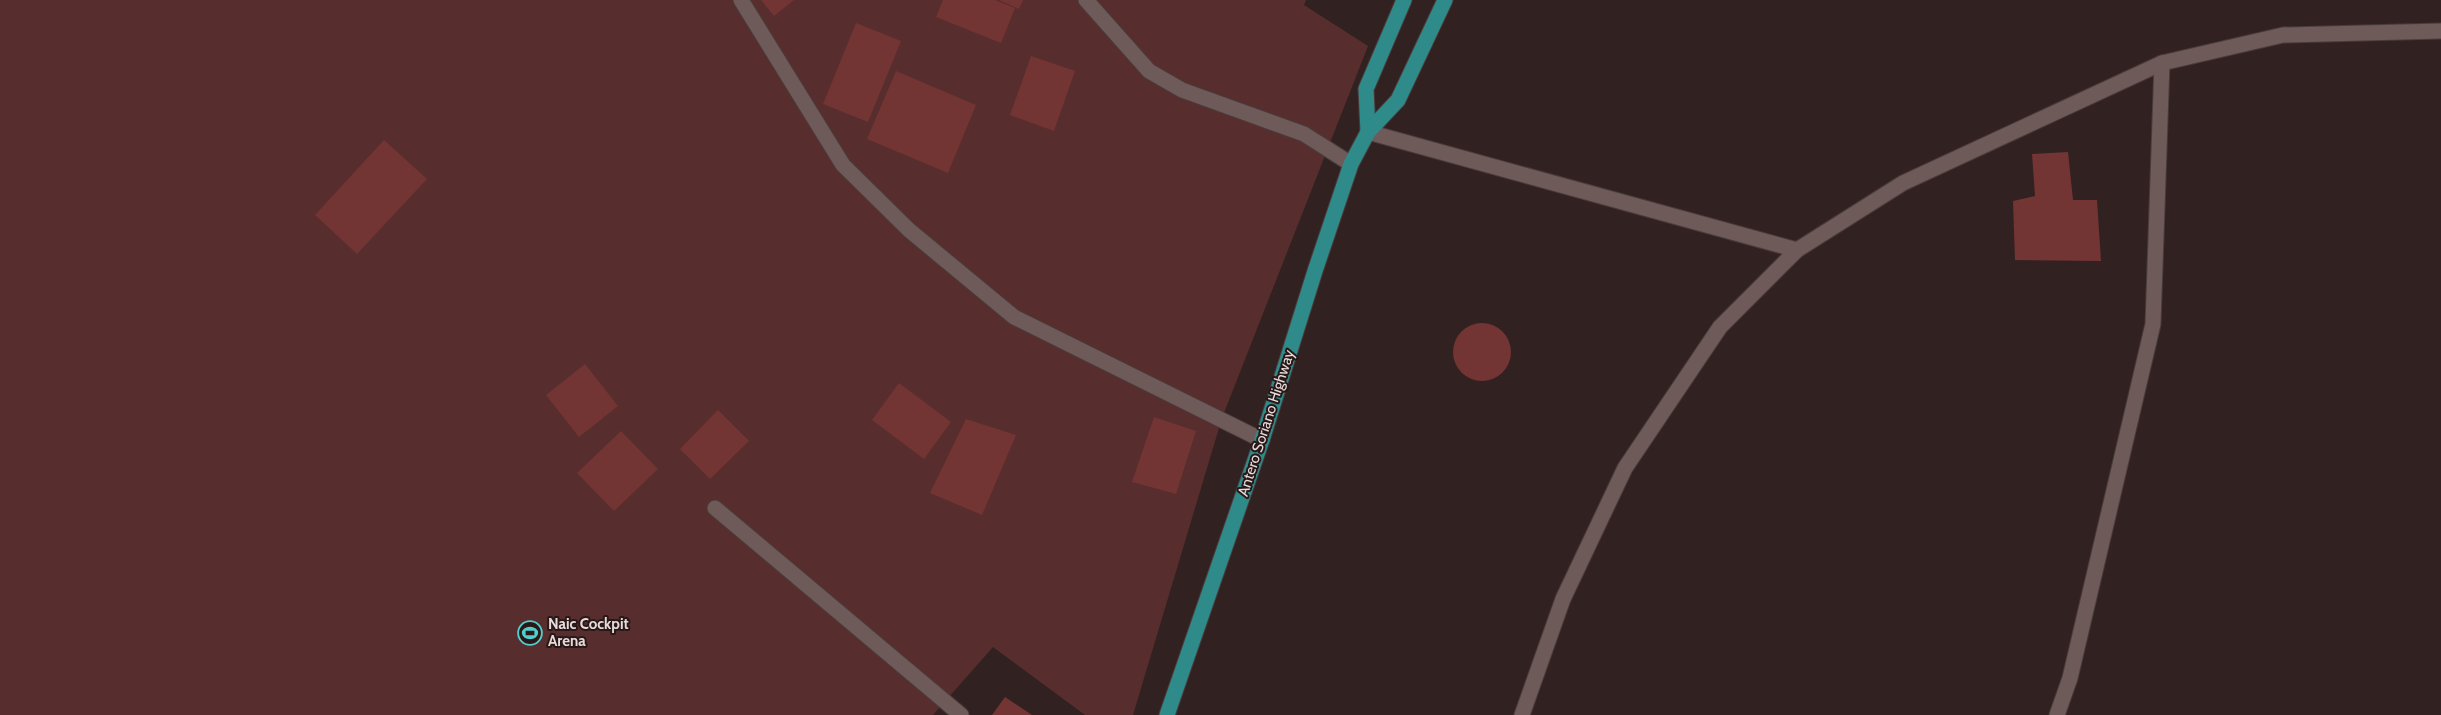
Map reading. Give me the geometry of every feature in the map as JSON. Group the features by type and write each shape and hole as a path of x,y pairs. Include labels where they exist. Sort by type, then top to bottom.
{"main road":[{"path":"1368,132 1366,89 1404,0"},
{"name":"Antero Soriano Highway","path":"1167,715 1262,440 1351,164 1368,132 1398,100 1445,0"}],"street":[{"path":"741,0 842,165 909,230 1014,317 1262,440"},
{"path":"1086,0 1148,71 1182,90 1304,134 1351,164"},
{"path":"1522,715 1563,599 1625,468 1720,327 1797,250 1903,183 2162,63 2283,35 2441,30"},
{"path":"2057,715 2070,678 2153,324 2162,63"},
{"path":"1368,132 1797,250"},
{"path":"715,508 961,715"}],"shaded area":[{"path":"0,0 1306,0 1304,5 1368,46 1222,418 1133,715 1085,715 993,647 933,715 0,715"}],"building":[{"path":"761,0 794,0 774,16"},
{"path":"943,0 995,0 1015,8 1001,43 936,17"},
{"path":"999,0 1023,0 1019,9"},
{"path":"856,23 901,41 868,122 823,104"},
{"path":"1031,56 1075,71 1054,131 1010,115"},
{"path":"896,71 976,105 948,173 867,139"},
{"path":"384,140 427,179 357,254 315,215"},
{"path":"2068,152 2073,200 2097,200 2101,261 2015,260 2013,201 2035,196 2032,154"},
{"path":"1482,323 1493,325 1506,336 1511,352 1509,363 1498,376 1482,381 1471,379 1458,368 1453,352 1455,341 1466,328"},
{"path":"585,364 618,406 579,437 546,395"},
{"path":"899,383 951,422 924,459 872,420"},
{"path":"718,410 749,441 710,479 680,449"},
{"path":"1154,417 1196,431 1176,494 1132,482"},
{"path":"966,419 1016,435 982,515 930,493"},
{"path":"621,431 658,469 614,511 577,473"},
{"path":"1005,697 1032,715 992,715"}],"place":[{"name":"Naic Cockpit Arena","path":"530,633"}]}
